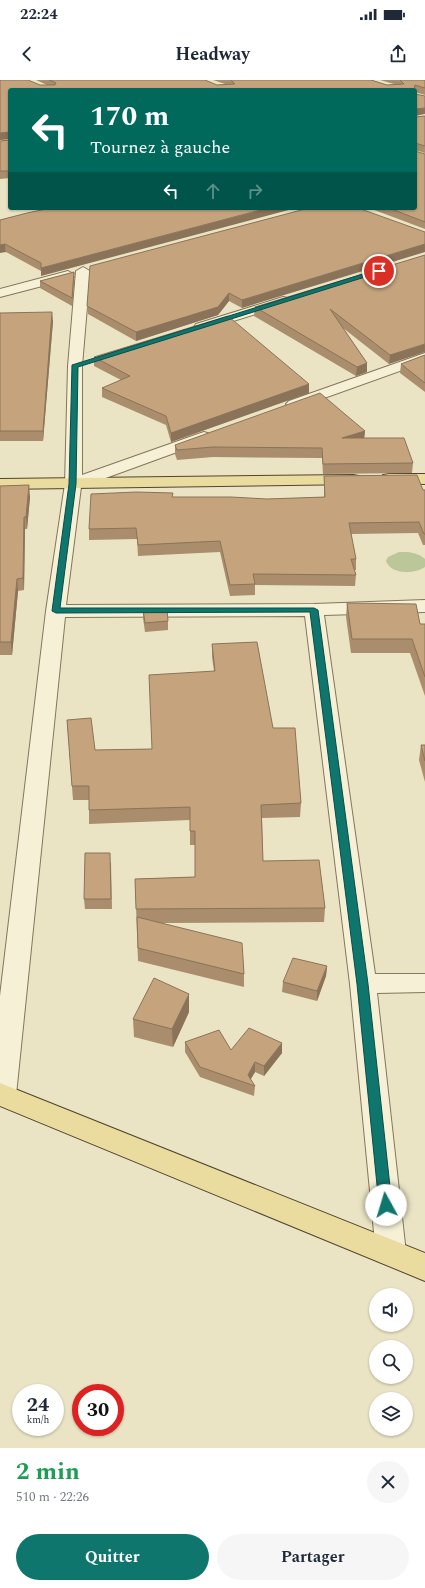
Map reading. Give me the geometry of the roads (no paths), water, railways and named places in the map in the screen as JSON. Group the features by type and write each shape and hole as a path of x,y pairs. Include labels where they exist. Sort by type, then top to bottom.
{"main road":[{"path":"0,484 425,479"},
{"path":"1,1095 425,1267"}],"street":[{"path":"0,293 90,269 73,484 56,611 1,1095"},
{"path":"189,330 296,297"},
{"path":"283,408 425,357"},
{"path":"73,484 215,433"},
{"path":"56,611 314,610 425,606"},
{"path":"314,610 363,984 391,1253"},
{"path":"363,984 425,983"}]}
